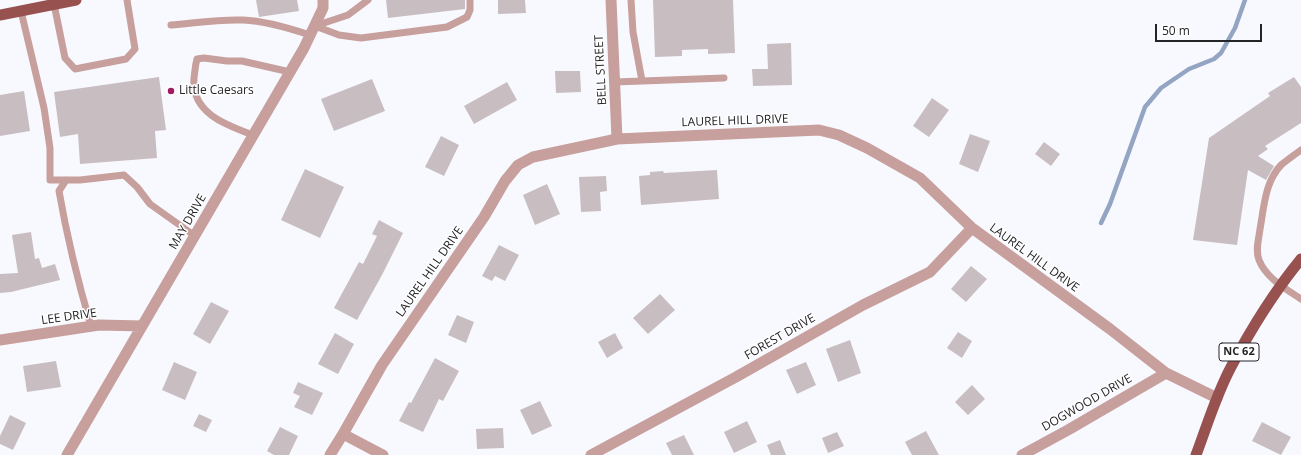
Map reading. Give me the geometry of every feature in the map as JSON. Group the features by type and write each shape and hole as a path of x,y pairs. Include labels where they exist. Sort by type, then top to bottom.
{"main road":[{"path":"0,15 76,0"},
{"name":"NC 62","path":"1196,455 1230,368 1258,320 1301,259"}],"street":[{"name":"MAY DRIVE","path":"67,455 290,72 323,8 323,0"},
{"name":"BELL STREET","path":"611,0 617,139"},
{"name":"LAUREL HILL DRIVE","path":"330,455 382,365 484,217 505,181 518,165 533,157 617,139 819,130 867,148 920,178 972,228 1110,329 1166,373 1218,398"},
{"name":"FOREST DRIVE","path":"591,455 736,377 863,305 930,272 972,228"},
{"name":"LEE DRIVE","path":"0,340 98,325 142,326"},
{"name":"DOGWOOD DRIVE","path":"1022,455 1166,373"},
{"path":"343,434 383,455"}],"lane":[{"path":"54,4 65,58 75,68 126,60 135,49 128,0"},
{"path":"312,30 348,15 368,0"},
{"path":"172,25 244,20 361,38 447,27 467,17 470,10 470,0"},
{"path":"631,0 633,32 642,81"},
{"path":"21,11 44,108 50,148 50,180 80,180 124,176 137,187 150,204 195,236"},
{"path":"253,135 231,127 206,112 196,97 194,84 195,65 197,60 204,58 242,61 290,72"},
{"path":"615,82 724,78"},
{"path":"1301,150 1280,166 1266,191 1257,249 1258,259 1264,269 1281,286 1301,299"},
{"path":"66,180 59,191 63,215 77,278 91,326"}],"building":[{"path":"256,0 297,0 299,11 259,17"},
{"path":"386,0 465,0 465,9 388,18"},
{"path":"498,0 525,0 526,13 498,14"},
{"path":"653,0 733,0 735,53 708,54 708,49 682,50 682,56 655,57"},
{"path":"791,43 792,85 753,86 752,69 768,69 767,44"},
{"path":"555,71 580,71 581,92 556,93"},
{"path":"159,77 166,130 155,131 157,158 80,164 78,134 60,137 54,92"},
{"path":"1294,77 1301,87 1301,123 1265,146 1268,149 1258,156 1274,166 1266,180 1248,170 1237,245 1193,240 1209,138 1270,96 1268,93"},
{"path":"372,79 385,111 334,131 321,99"},
{"path":"507,82 517,100 474,124 464,106"},
{"path":"24,91 30,131 0,136 0,95"},
{"path":"932,98 949,110 929,137 913,126"},
{"path":"970,134 990,141 978,172 959,164"},
{"path":"441,136 459,145 444,176 425,167"},
{"path":"1044,142 1060,154 1051,166 1035,154"},
{"path":"305,169 344,187 320,238 281,220"},
{"path":"717,170 719,199 641,205 639,176 650,175 650,172 663,171 664,173"},
{"path":"606,176 607,191 600,192 601,211 581,212 579,177"},
{"path":"547,184 560,214 535,225 523,195"},
{"path":"379,220 403,233 357,320 334,308 359,262 363,264 377,236 372,234"},
{"path":"31,232 35,259 39,258 42,268 55,264 60,280 11,292 0,293 0,274 18,273 12,235"},
{"path":"499,245 519,255 505,281 495,276 492,281 482,276"},
{"path":"971,266 987,279 966,302 951,289"},
{"path":"660,294 675,310 648,334 633,318"},
{"path":"211,302 229,311 210,344 193,334"},
{"path":"457,315 474,322 466,343 448,335"},
{"path":"958,332 972,341 962,358 947,348"},
{"path":"335,333 354,344 338,374 318,364"},
{"path":"615,333 623,348 607,358 598,342"},
{"path":"850,340 861,373 838,382 826,349"},
{"path":"435,358 459,371 443,401 439,399 423,432 399,421 409,402 411,403"},
{"path":"56,361 61,387 27,392 23,366"},
{"path":"174,362 197,372 185,400 162,390"},
{"path":"806,362 816,385 797,394 786,370"},
{"path":"298,382 323,393 312,415 294,407 300,396 293,393"},
{"path":"972,385 985,399 968,415 955,402"},
{"path":"540,401 552,426 532,435 520,410"},
{"path":"199,414 212,420 206,432 193,426"},
{"path":"10,415 26,423 13,450 0,444 0,436"},
{"path":"747,421 757,442 734,453 724,432"},
{"path":"1262,422 1291,437 1281,455 1252,441"},
{"path":"280,427 298,436 289,455 274,455 267,451"},
{"path":"503,428 504,448 477,449 476,429"},
{"path":"926,431 939,455 912,455 905,442"},
{"path":"837,432 844,446 828,453 822,438"},
{"path":"684,435 694,455 672,455 666,443"},
{"path":"780,440 786,455 771,455 767,445"}],"waterway":[{"path":"1101,223 1110,204 1145,107 1161,88 1189,69 1214,59 1221,53 1235,28 1245,0"}],"place":[{"name":"Little Caesars","path":"171,91"}]}
